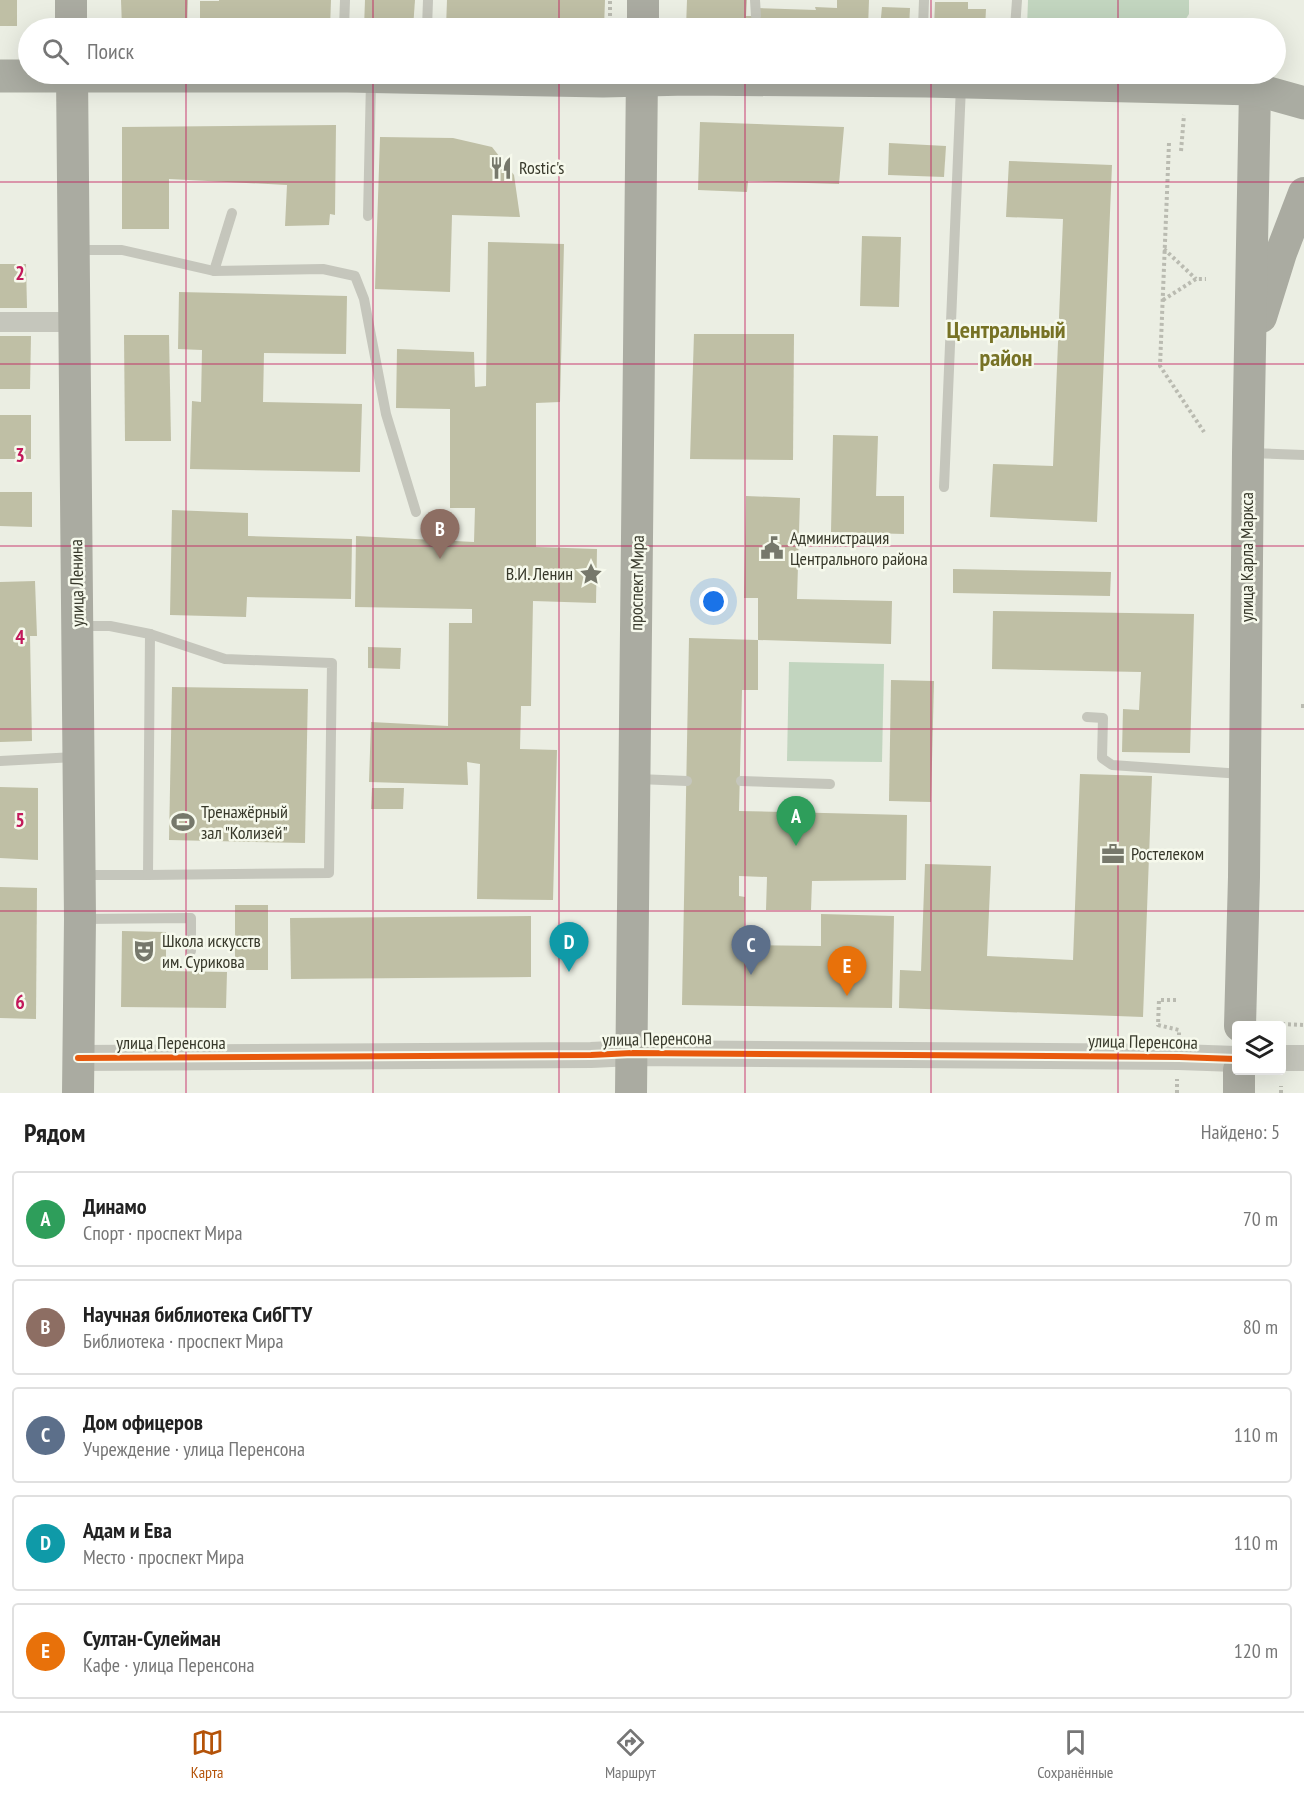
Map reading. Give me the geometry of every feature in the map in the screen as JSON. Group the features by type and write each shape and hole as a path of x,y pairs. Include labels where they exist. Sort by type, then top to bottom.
{"highway":[{"path":"0,76 18,76"},
{"path":"1286,81 1304,77"},
{"path":"1145,84 1255,89 1304,103"},
{"path":"1255,89 1275,84"}],"main road":[{"path":"71,0 71,18"},
{"path":"643,0 643,18"},
{"name":"улица Ленина","path":"72,84 80,875 78,1093"},
{"name":"проспект Мира","path":"631,1093 642,84"},
{"name":"улица Карла Маркса","path":"1240,1021 1255,89"},
{"path":"1251,350 1281,253 1304,193"},
{"path":"1239,1075 1239,1093"}],"street":[{"path":"0,322 74,322"},
{"name":"улица Перенсона","path":"78,1058 632,1053 1232,1059"},
{"path":"1286,1058 1304,1058"}],"lane":[{"path":"344,18 345,0"},
{"path":"427,18 428,0"},
{"path":"755,0 756,16"},
{"path":"923,18 924,0"},
{"path":"1016,18 1017,0"},
{"path":"356,84 368,216"},
{"path":"944,487 961,84"},
{"path":"214,271 232,213"},
{"path":"73,250 122,249 214,271 322,269 355,276 364,299 386,414 416,512"},
{"path":"1248,453 1304,455"},
{"path":"77,626 110,626 150,634 225,659 332,663 329,873 80,875"},
{"path":"148,875 150,634"},
{"path":"1087,717 1103,718 1102,758 1112,765 1245,774"},
{"path":"0,761 78,756"},
{"path":"634,779 687,781"},
{"path":"741,781 830,784"},
{"path":"80,919 191,918 191,951"}],"path":[{"path":"610,0 610,18"},
{"path":"1181,151 1184,115"},
{"path":"1169,143 1160,366 1204,432"},
{"path":"1164,249 1196,279"},
{"path":"1163,300 1196,279 1206,279"},
{"path":"1158,1024 1159,1000 1176,1000"},
{"path":"1286,1024 1304,1025"},
{"path":"1177,1093 1178,1078"},
{"path":"1281,1086 1281,1093"}],"green space":[{"path":"1028,0 1189,0 1189,14 1186,18 1027,18"},
{"path":"789,662 884,664 882,762 787,761"}],"building":[{"path":"0,0 17,0 17,26 0,26"},
{"path":"121,0 188,0 187,18 122,18"},
{"path":"331,0 330,18 200,18 200,1"},
{"path":"365,0 415,0 414,18 364,18"},
{"path":"447,0 605,0 604,18 446,18"},
{"path":"687,0 747,0 746,16 756,16 756,8 816,10 815,7 837,8 837,0 869,0 868,18 686,18"},
{"path":"935,2 968,2 968,9 986,9 986,18 934,18"},
{"path":"882,7 910,8 910,18 881,18"},
{"path":"700,122 844,127 839,184 748,181 747,192 698,190"},
{"path":"336,125 335,215 330,214 329,225 285,226 287,185 169,179 169,229 122,229 122,127"},
{"path":"380,137 453,138 492,147 514,175 520,217 452,215 450,292 375,289"},
{"path":"889,143 946,146 944,177 888,175"},
{"path":"1009,161 1112,165 1097,522 990,517 993,464 1053,466 1063,219 1006,217"},
{"path":"862,236 901,237 899,307 860,306"},
{"path":"488,242 564,244 560,402 536,403 536,547 597,549 596,603 533,601 531,706 521,706 520,749 557,750 553,900 477,899 480,764 467,762 468,785 369,782 371,722 448,726 449,623 472,623 472,609 355,607 356,536 474,542 475,508 450,508 450,409 396,408 397,349 474,352 475,387 486,386"},
{"path":"0,264 26,264 27,308 0,308"},
{"path":"179,292 347,296 346,354 264,353 263,402 362,404 360,472 190,469 192,401 201,402 202,350 178,349"},
{"path":"694,334 794,334 793,460 690,459"},
{"path":"124,335 169,335 171,441 125,441"},
{"path":"0,336 31,336 30,389 0,389"},
{"path":"0,415 31,415 31,459 0,459"},
{"path":"833,435 878,436 876,496 904,496 904,534 831,532"},
{"path":"0,492 32,492 32,527 0,526"},
{"name":"Администрация Центрального района","path":"746,496 800,498 797,599 892,601 891,644 758,640 758,598 744,598"},
{"path":"172,510 248,513 248,536 352,539 351,599 247,597 246,617 170,615"},
{"path":"953,569 1111,572 1110,596 953,593"},
{"path":"35,581 37,636 30,636 32,741 0,742 0,582"},
{"path":"993,611 1194,614 1190,753 1122,752 1123,709 1139,710 1141,672 992,669"},
{"path":"689,638 758,640 758,690 742,690 739,811 907,815 906,880 812,881 811,910 766,910 767,877 739,876 739,896 745,897 744,945 821,946 821,914 894,916 892,1008 682,1005"},
{"path":"368,647 401,648 400,669 368,668"},
{"path":"891,680 934,681 931,802 889,801"},
{"path":"172,687 308,689 305,843 169,840"},
{"name":"Ростелеком","path":"1080,774 1152,776 1143,1017 899,1008 900,970 921,971 925,864 991,866 987,956 1073,960"},
{"path":"0,787 38,788 38,860 0,858"},
{"path":"372,788 404,788 403,809 371,809"},
{"path":"0,887 37,888 36,1019 0,1018"},
{"path":"235,905 268,905 268,970 235,970"},
{"path":"531,916 531,977 291,979 290,918"},
{"name":"Школа искусств им. Сурикова","path":"122,931 166,932 166,971 227,972 226,1008 121,1007"}],"cycle path":[{"path":"78,1058 632,1053 1232,1059"}],"place":[{"name":"Rostic's","path":"501,168"},
{"name":"Администрация Центрального района","path":"772,548"},
{"name":"Научная библиотека СибГТУ","path":"440,559"},
{"name":"В.И. Ленин","path":"591,574"},
{"name":"Тренажёрный зал \"Колизей\"","path":"183,822"},
{"name":"Динамо","path":"796,846"},
{"name":"Ростелеком","path":"1113,854"},
{"name":"Школа искусств им. Сурикова","path":"144,951"},
{"name":"Адам и Ева","path":"569,972"},
{"name":"Дом офицеров","path":"751,975"},
{"name":"Султан-Сулейман","path":"847,996"}],"district":[{"name":"Центральный район","path":"1006,344"}]}
